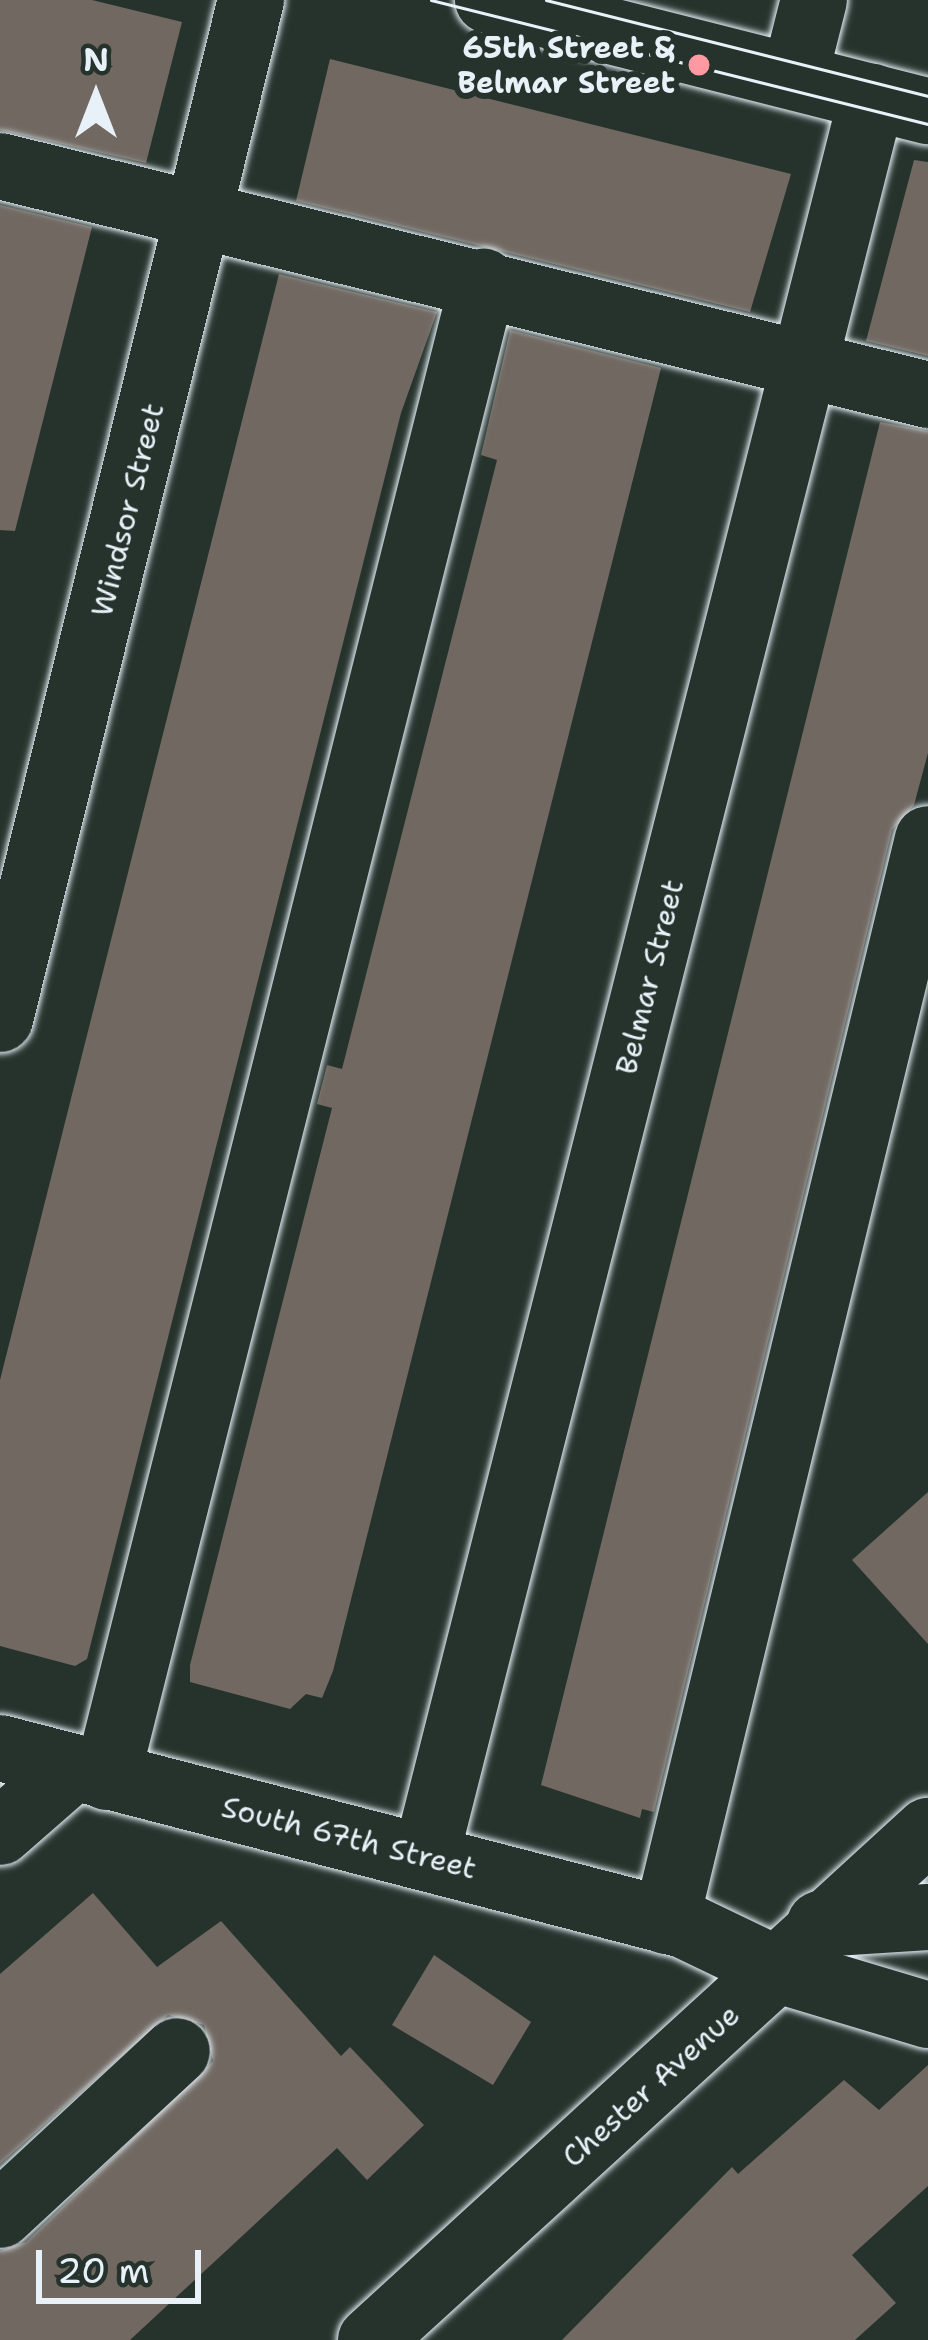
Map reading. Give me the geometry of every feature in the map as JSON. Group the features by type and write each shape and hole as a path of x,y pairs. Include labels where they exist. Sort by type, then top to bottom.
{"street":[{"name":"Windsor Street","path":"0,1018 202,215 251,0"},
{"path":"488,0 900,104"},
{"path":"795,75 814,0"},
{"name":"Belmar Street","path":"426,1856 806,364 900,104"},
{"path":"0,166 928,395"},
{"path":"0,1832 90,1772 483,282"},
{"path":"682,1925 919,916 928,839"},
{"name":"South 67th Street","path":"0,1748 682,1925 778,1970 928,2015"},
{"name":"Chester Avenue","path":"371,2340 928,1831"},
{"name":"South 67th Street","path":"682,1925 928,1917"},
{"path":"0,2215 177,2051"}],"building":[{"path":"0,0 92,0 182,22 146,163 0,130"},
{"path":"330,59 791,174 750,312 296,201"},
{"path":"914,160 928,162 928,356 866,341"},
{"path":"0,205 92,227 15,531 0,530"},
{"path":"279,274 437,312 401,413 87,1659 75,1666 0,1646 0,1380"},
{"path":"510,330 661,368 333,1671 322,1698 306,1694 290,1709 190,1682 190,1665 332,1108 317,1104 327,1065 342,1069 497,460 481,455"},
{"path":"880,422 928,431 928,753 914,805 892,830 654,1812 642,1809 640,1818 541,1785"},
{"path":"928,1492 928,1644 852,1560"},
{"path":"93,1893 157,1967 221,1921 341,2056 350,2047 424,2125 367,2180 337,2148 130,2340 0,2340 0,2251 26,2242 213,2061 204,2025 168,2015 0,2164 0,1974"},
{"path":"434,1955 531,2022 493,2085 392,2025"},
{"path":"928,2065 928,2186 852,2255 896,2303 855,2340 562,2340 732,2167 738,2174 844,2080 879,2110"}],"tram line":[{"path":"431,0 928,124"},
{"path":"546,0 928,96"}],"place":[{"name":"65th Street & Belmar Street","path":"699,65"}]}
